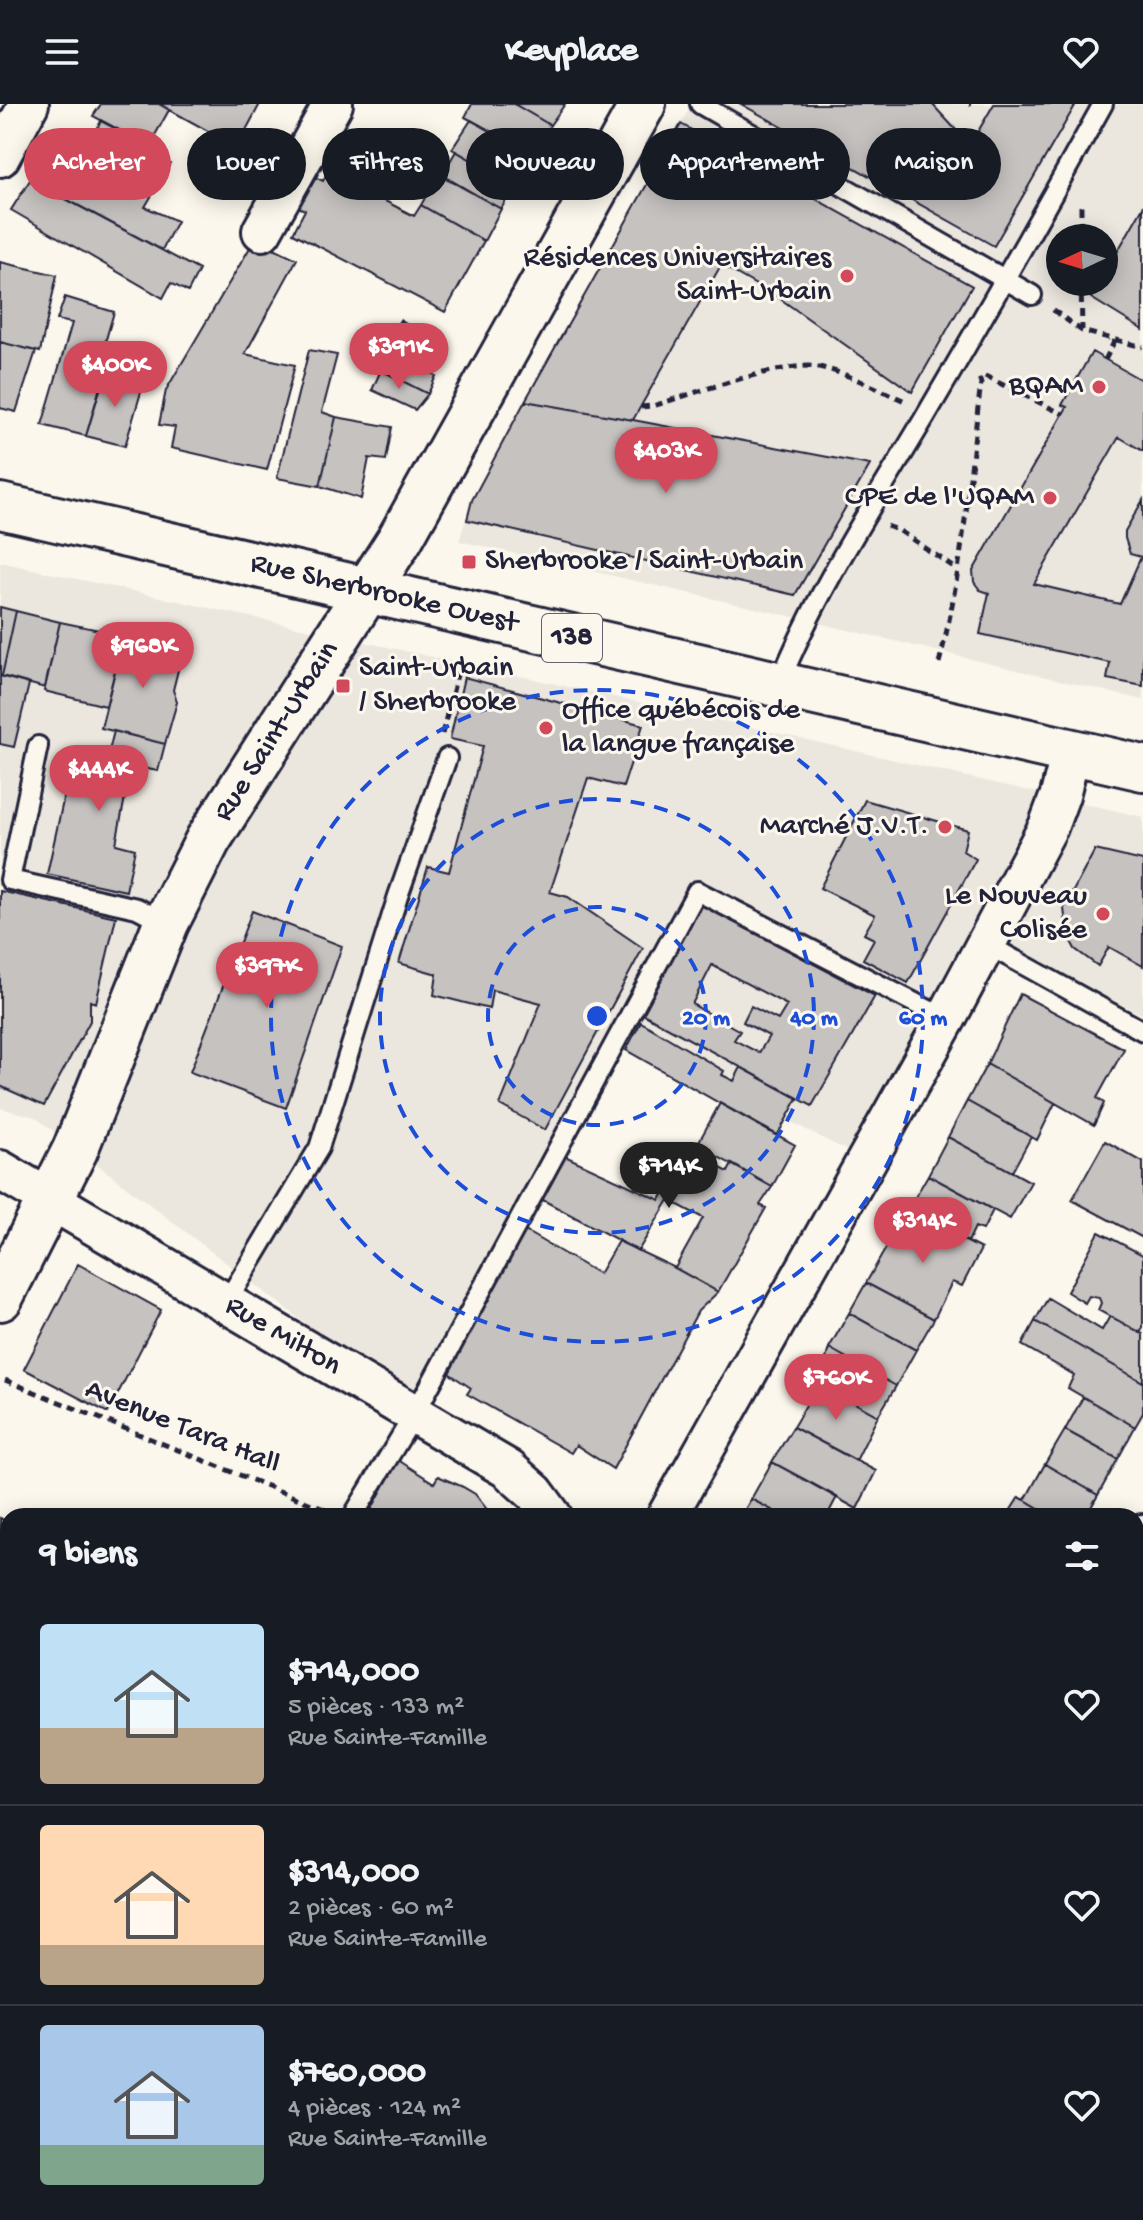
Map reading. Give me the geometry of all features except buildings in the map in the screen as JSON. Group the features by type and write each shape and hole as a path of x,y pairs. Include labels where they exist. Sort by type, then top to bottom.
{"main road":[{"name":"Rue Saint-Urbain","path":"0,1298 75,1150 166,923 208,840 400,539 643,104"},
{"name":"Rue Sherbrooke Ouest","path":"0,506 1143,768"}],"street":[{"path":"0,157 29,104"},
{"path":"262,231 333,104"},
{"path":"671,1508 986,944 1054,813 1071,752"},
{"name":"Rue Milton","path":"0,1170 508,1469 535,1493 546,1508"}],"lane":[{"path":"700,104 956,260 1005,279 1032,295"},
{"path":"779,684 797,640 865,517 1005,279 1103,104"},
{"path":"38,746 10,880 137,908 166,923"},
{"path":"226,1303 319,1148 398,896 447,758"},
{"path":"358,1508 414,1415 697,891 946,1019"},
{"path":"986,944 1143,1031"}],"path":[{"path":"1081,206 1081,224"},
{"path":"1032,295 1082,331 1143,347"},
{"path":"1081,296 1082,331"},
{"path":"1105,360 1115,340"},
{"path":"641,407 774,370 817,366 868,384 928,412"},
{"path":"939,663 958,570 981,383 977,374"},
{"path":"985,376 1063,414"},
{"path":"865,517 900,531 958,570"},
{"path":"442,735 459,667"},
{"name":"Avenue Tara Hall","path":"5,1380 321,1508"}],"shaded area":[{"path":"692,104 1143,104 1143,700 459,541 472,500 489,472 493,457 505,441 510,425 640,196 640,200 850,200 850,128 678,128"},
{"path":"0,562 742,725 1143,817 1143,1015 1010,948 875,1165 619,1034 411,1404 35,1117 0,1108"}],"place":[{"name":"Résidences Universitaires Saint-Urbain","path":"847,276"},
{"name":"BQAM","path":"1099,387"},
{"name":"CPE de l'UQAM","path":"1050,498"},
{"name":"Sherbrooke / Saint-Urbain","path":"469,562"},
{"name":"Saint-Urbain / Sherbrooke","path":"343,686"},
{"name":"Office québécois de la langue française","path":"546,728"},
{"name":"Marché J.V.T.","path":"945,827"},
{"name":"Le Nouveau Colisée","path":"1103,914"}]}
